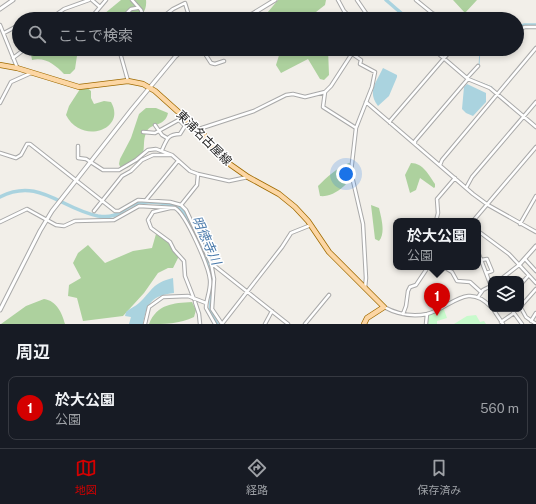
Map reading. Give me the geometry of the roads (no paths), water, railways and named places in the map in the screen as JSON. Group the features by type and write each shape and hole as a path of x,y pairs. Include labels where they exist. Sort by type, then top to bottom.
{"main road":[{"name":"東浦名古屋線","path":"0,65 17,68 79,87 128,81 150,87 198,130 221,158 248,177 273,190 290,202 311,225 329,252 364,289 384,307"},
{"path":"364,324 367,318 384,307"}],"street":[{"path":"0,9 13,0"},
{"path":"60,12 89,0"},
{"path":"92,0 100,7"},
{"path":"96,12 106,0"},
{"path":"132,0 142,12"},
{"path":"255,12 275,0"},
{"path":"338,0 345,12"},
{"path":"358,0 366,12"},
{"path":"416,0 431,12"},
{"path":"169,12 184,3 187,12"},
{"path":"128,12 131,9 138,8"},
{"path":"0,26 12,55"},
{"path":"524,28 536,27"},
{"path":"4,33 12,29"},
{"path":"440,165 442,160 536,48"},
{"path":"16,56 13,58 17,68"},
{"path":"121,56 128,81"},
{"path":"0,310 46,219 150,87 177,56"},
{"path":"206,56 211,63 215,64 224,61"},
{"path":"198,130 254,111 286,94 305,97 325,92 331,86 349,56"},
{"path":"355,56 361,60 360,64 374,72 372,87 356,128 351,172 363,224 366,278 364,289"},
{"path":"442,56 468,79 490,88 536,127"},
{"path":"391,123 390,121 444,58"},
{"path":"415,144 415,141 478,66"},
{"path":"0,103 11,82 31,72"},
{"path":"325,92 323,107 356,128"},
{"path":"365,102 488,205 536,232"},
{"path":"466,188 472,177 536,102"},
{"path":"143,132 147,131 153,134 184,117"},
{"path":"162,150 167,138 173,134 180,134 185,126 179,120"},
{"path":"155,125 162,135 167,138"},
{"path":"0,153 16,158 21,155 27,144 30,144 102,201 118,211 136,200 170,202 181,205 188,213 211,263 214,279 212,304 213,311 222,324 282,247 290,234 311,225"},
{"path":"78,146 78,158 86,159 103,170 121,170 148,150 162,150 170,154 190,171 198,174 229,181 248,177"},
{"path":"476,218 536,147"},
{"path":"94,212 122,176 131,171 142,160 152,155 170,154"},
{"path":"146,200 178,160"},
{"path":"181,205 197,185 198,174"},
{"path":"437,218 437,199 455,178"},
{"path":"520,224 536,196"},
{"path":"0,222 27,209 58,226 64,226 75,221 114,220 139,206 170,207 178,209 184,217 206,264 210,283 206,303 208,313 215,324"},
{"path":"170,207 169,209 153,212 148,220 151,228 170,242 174,250 184,261 185,276 195,300 200,324"},
{"path":"481,234 509,254 536,283"},
{"path":"506,276 519,265 536,246"},
{"path":"486,273 492,271 487,259 481,260 486,273 488,278"},
{"path":"525,259 535,269"},
{"path":"211,263 288,324"},
{"path":"403,314 409,289 416,285 426,270"},
{"path":"449,270 452,272 457,281 470,282 481,292"},
{"path":"524,281 528,276"},
{"path":"478,297 481,292 488,288"},
{"path":"524,303 536,288"},
{"path":"305,324 329,295"},
{"path":"145,324 147,310 161,298 168,296 183,296 212,304"},
{"path":"384,307 403,314 427,314 458,298 469,296 478,297 488,305"},
{"path":"265,324 272,311"},
{"path":"495,312 502,323 514,313 522,324"},
{"path":"524,312 526,317 536,324"},
{"path":"531,321 536,313"},
{"path":"426,324 427,314"}],"water":[{"path":"383,68 397,75 397,77 389,96 378,106 373,96 373,92 375,83"},
{"path":"467,84 486,93 486,102 473,116 466,113 462,109 464,87"},
{"path":"173,278 174,293 160,296 152,301 146,310 143,324 129,324 131,317 125,316 126,312 139,303 161,282"}],"waterway":[{"path":"386,0 400,12"},
{"path":"524,25 536,25"},
{"path":"479,66 480,56"},
{"path":"474,73 469,78 492,87"},
{"name":"明徳寺川","path":"0,197 14,192 38,192 85,212 105,217 115,215 130,206 145,202 157,202 178,207 189,220 195,231 209,266 213,284"},
{"name":"明徳寺川","path":"212,292 210,312 217,324"}],"place":[{"name":"於大公園","path":"437,316"}]}
